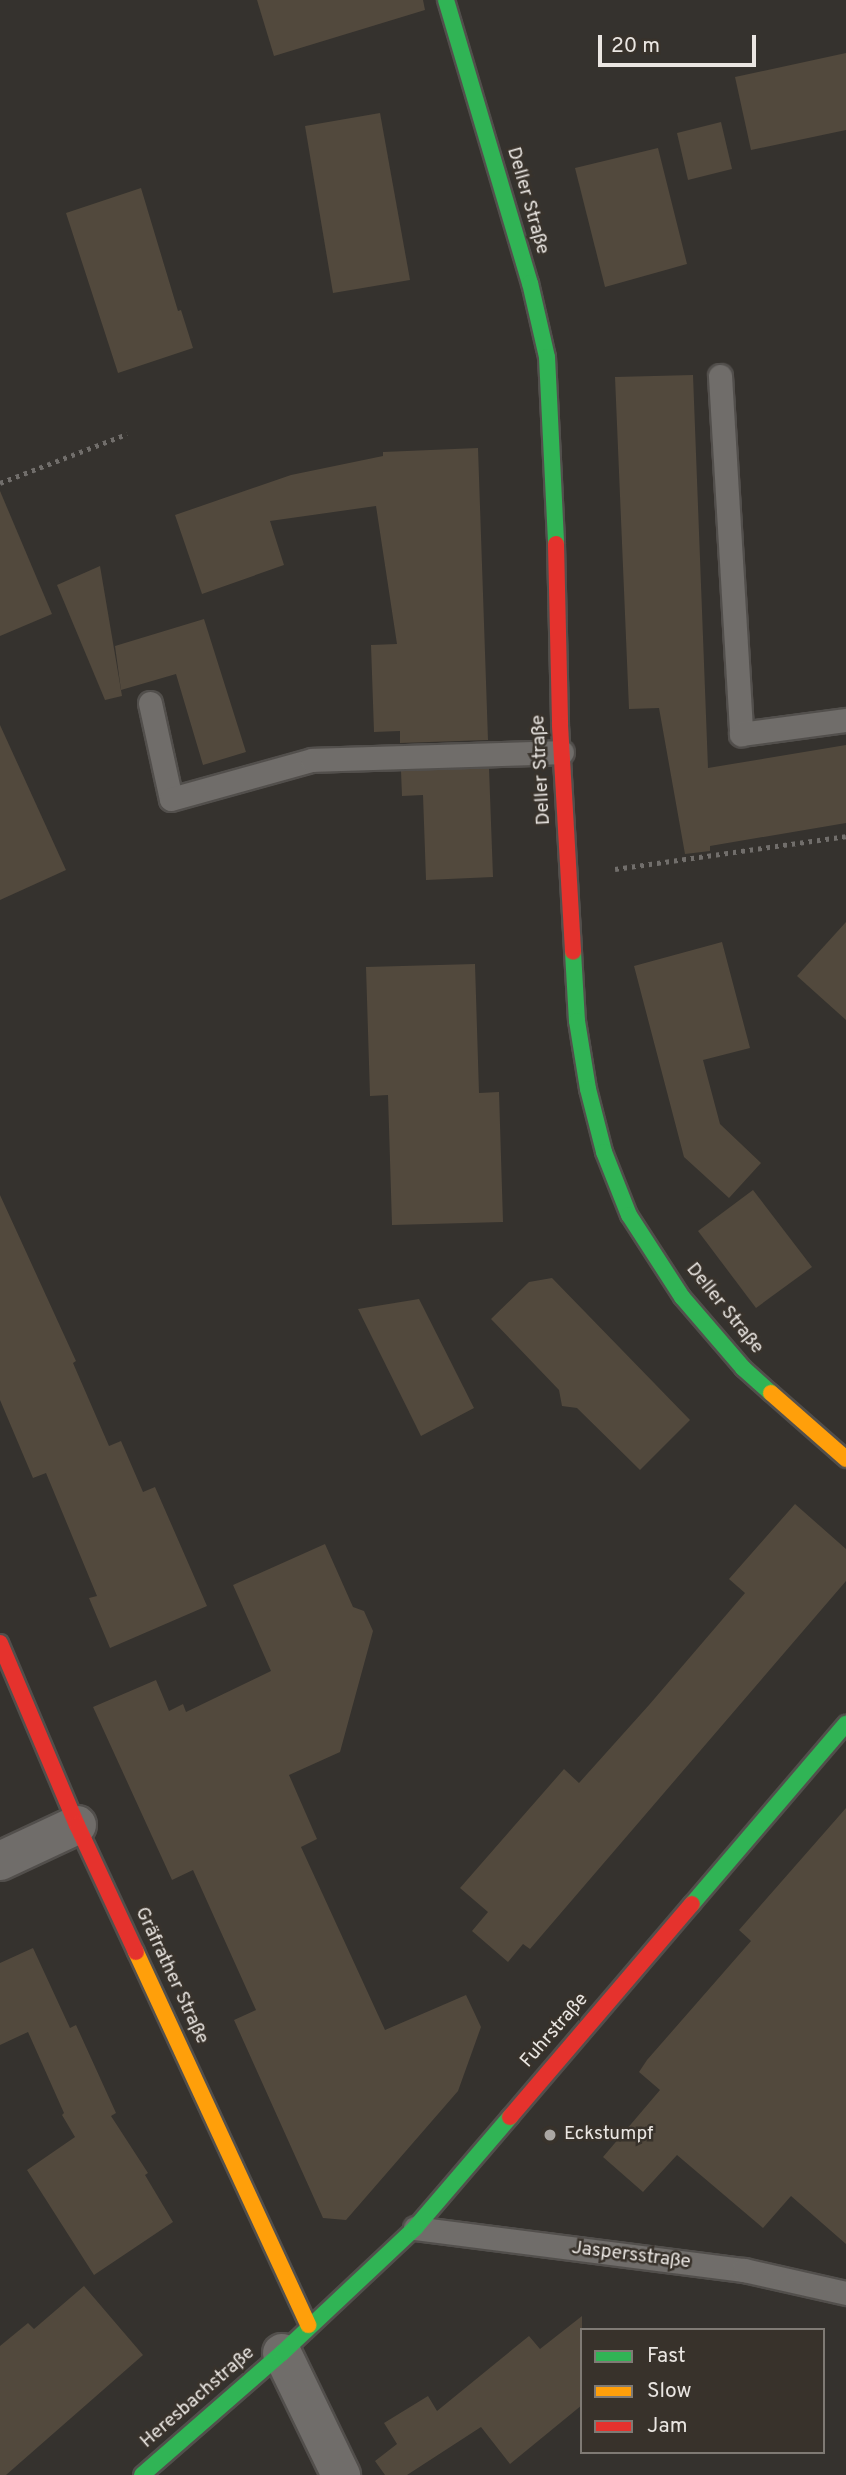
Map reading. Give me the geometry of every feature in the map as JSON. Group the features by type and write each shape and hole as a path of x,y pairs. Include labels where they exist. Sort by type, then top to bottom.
{"street":[{"name":"Deller Straße","path":"446,0 530,284 547,357 562,752 577,1021 587,1089 604,1152 629,1215 682,1297 743,1368 846,1459"},
{"name":"Gräfrather Straße","path":"0,1643 77,1825 308,2325"},
{"name":"Fuhrstraße","path":"282,2353 308,2325 415,2228 846,1724"},
{"path":"0,1861 77,1825"},
{"path":"282,2353 341,2475"},
{"name":"Heresbachstraße","path":"142,2475 282,2353"}],"lane":[{"path":"720,376 741,734 846,720"},
{"path":"150,704 172,799 312,760 562,752"},
{"name":"Jaspersstraße","path":"415,2228 744,2270 846,2293"}],"path":[{"path":"0,483 127,434"},
{"path":"568,876 846,836"}],"building":[{"path":"257,0 423,0 425,10 274,56"},
{"path":"846,53 846,130 751,150 735,77"},
{"path":"380,113 410,280 333,293 305,126"},
{"path":"721,122 732,169 688,180 677,133"},
{"path":"658,148 687,264 605,287 575,168"},
{"path":"141,188 178,311 181,310 193,348 118,373 66,213"},
{"path":"693,375 708,768 846,745 846,823 710,846 710,851 685,854 659,708 629,709 615,377"},
{"path":"478,448 488,740 400,743 400,731 374,732 371,645 397,644 376,506 270,521 284,565 202,594 175,515 291,475 383,456 383,452"},
{"path":"0,491 52,614 0,636"},
{"path":"100,566 122,696 105,700 57,585"},
{"path":"204,619 246,752 203,765 176,674 121,690 115,646"},
{"path":"0,725 66,870 0,900"},
{"path":"489,768 493,877 426,880 423,795 402,796 401,771"},
{"path":"846,922 846,1020 797,976"},
{"path":"722,942 750,1048 703,1060 720,1124 761,1163 729,1198 684,1157 634,966"},
{"path":"475,964 479,1093 499,1092 503,1222 392,1225 388,1095 370,1096 366,967"},
{"path":"753,1190 812,1267 756,1308 698,1231"},
{"path":"0,1195 76,1361 73,1363 109,1446 121,1441 143,1492 155,1487 207,1606 110,1648 89,1598 97,1596 46,1473 33,1478 0,1400"},
{"path":"552,1278 690,1420 640,1470 577,1408 562,1406 559,1390 491,1319 529,1282"},
{"path":"419,1299 474,1408 421,1436 358,1309"},
{"path":"795,1504 846,1549 846,1581 530,1949 523,1944 508,1962 472,1931 488,1912 460,1888 564,1769 579,1783 649,1705 745,1593 729,1579"},
{"path":"325,1544 353,1607 364,1611 373,1631 340,1752 289,1775 317,1839 301,1847 385,2030 466,1995 481,2027 458,2091 346,2220 323,2218 234,2020 256,2010 193,1870 172,1880 93,1707 156,1680 169,1711 183,1704 186,1712 271,1671 233,1585"},
{"path":"846,1808 846,2244 791,2196 763,2228 677,2155 643,2192 603,2157 660,2090 639,2072 647,2060 751,1941 739,1930"},
{"path":"33,1948 70,2028 76,2025 116,2113 111,2116 148,2173 145,2175 173,2222 94,2275 27,2170 75,2137 62,2115 64,2113 28,2032 0,2045 0,1963"},
{"path":"84,2286 143,2355 6,2475 0,2475 0,2346 28,2323 34,2329"},
{"path":"582,2316 580,2407 510,2464 481,2427 407,2475 385,2475 375,2461 397,2444 384,2423 428,2396 437,2411 529,2336 540,2349"}],"traffic: fast":[{"path":"446,0 530,283 547,357 556,544"},
{"path":"573,952 577,1021 588,1089 604,1152 629,1215 682,1297 743,1368 771,1393"},
{"path":"692,1904 846,1724"},
{"path":"142,2475 282,2353 415,2228 510,2117"}],"traffic: slow":[{"path":"771,1393 846,1459"},
{"path":"136,1952 308,2325"}],"traffic: jam":[{"path":"556,544 560,725 573,952"},
{"path":"0,1643 77,1825 136,1952"},
{"path":"510,2117 692,1904"}],"place":[{"name":"Eckstumpf","path":"550,2135"}]}
